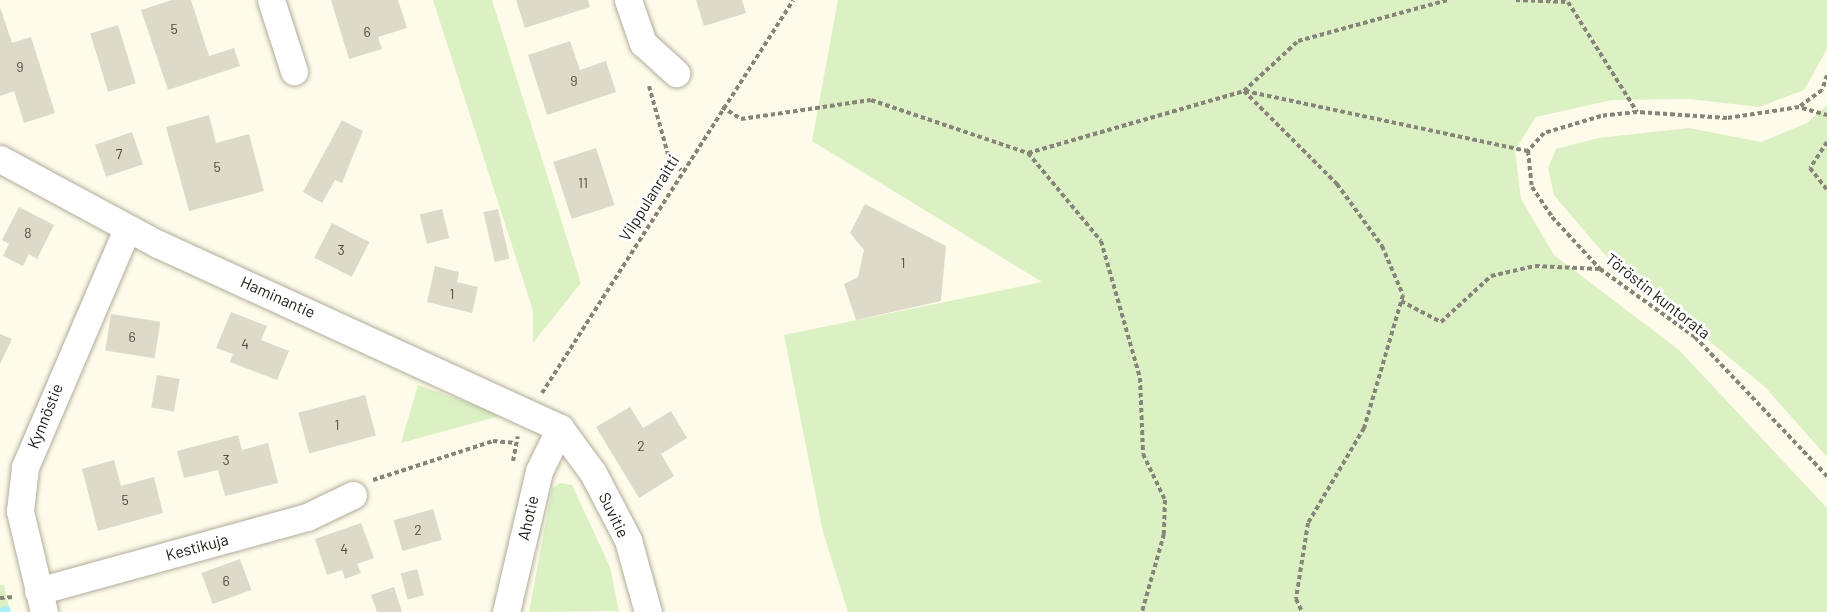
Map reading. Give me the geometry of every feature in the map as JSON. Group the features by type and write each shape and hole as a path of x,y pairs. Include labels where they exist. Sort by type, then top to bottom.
{"street":[{"path":"271,0 294,71"},
{"path":"628,0 650,54 676,73"},
{"name":"Haminantie","path":"0,159 127,229 529,411 560,428"},
{"name":"Kynnöstie","path":"41,602 20,511 26,467 127,229"},
{"name":"Ahotie","path":"506,612 539,471 560,428"},
{"name":"Suvitie","path":"560,428 593,473 627,540 648,612"},
{"name":"Kestikuja","path":"41,602 307,517 353,495"}],"path":[{"name":"Vilppulanraitti","path":"529,411 681,170 792,0"},
{"path":"1028,153 1244,91 1298,41 1448,0"},
{"path":"1516,0 1568,2 1636,112"},
{"path":"650,54 649,91 669,158 681,170"},
{"path":"1799,107 1822,90 1827,75"},
{"path":"1244,91 1528,151 1544,133 1636,112 1727,118 1799,107 1827,115"},
{"path":"1244,91 1338,184 1382,246 1401,301 1364,428 1308,523 1296,599 1302,612"},
{"path":"722,108 741,119 871,100 1028,153 1101,241 1140,378 1143,454 1165,500 1164,534 1142,612"},
{"path":"1827,141 1810,168 1827,190"},
{"name":"Töröstin kuntorata","path":"1528,151 1532,188 1600,269 1695,337 1827,476"},
{"path":"1401,301 1441,322 1491,276 1535,266 1600,269"},
{"path":"353,495 384,472 493,441 515,443"}],"green space":[{"path":"433,0 492,0 581,283 533,343 533,311"},
{"path":"838,0 1827,0 1827,49 1804,90 1759,107 1689,99 1612,100 1536,117 1515,150 1521,199 1554,255 1679,350 1827,508 1827,612 848,612 823,532 784,335 1042,282 812,141"},
{"path":"1827,105 1827,457 1765,387 1604,254 1554,195 1548,168 1556,149 1598,138 1689,128 1761,142 1807,123"},
{"path":"418,385 503,415 401,443"},
{"path":"560,483 572,485 610,567 619,611 529,612 552,489"},
{"path":"0,585 4,585 10,612 0,612"}],"building":[{"path":"172,0 191,0 209,56 234,48 240,66 168,90 141,10"},
{"path":"331,0 398,0 407,28 378,37 382,49 349,59"},
{"path":"516,0 588,0 590,7 525,28"},
{"path":"696,0 742,0 746,13 704,26"},
{"path":"0,7 12,43 31,37 55,113 24,123 14,91 0,96"},
{"path":"118,25 136,83 108,92 90,33"},
{"path":"570,41 580,70 606,61 616,92 547,115 528,55"},
{"path":"209,115 216,143 249,134 264,191 189,211 166,127"},
{"path":"342,120 363,131 342,183 335,180 322,203 303,192"},
{"path":"132,132 143,164 106,177 95,145"},
{"path":"596,148 615,205 572,219 553,162"},
{"path":"865,204 946,246 941,301 856,320 844,284 858,277 864,250 850,233"},
{"path":"19,207 54,225 37,259 29,254 23,266 3,256 9,244 2,240"},
{"path":"442,209 449,238 427,244 420,215"},
{"path":"498,209 509,259 495,262 483,212"},
{"path":"332,223 369,242 352,277 314,258"},
{"path":"435,266 459,272 457,282 478,287 472,313 427,302"},
{"path":"231,312 267,326 261,340 289,351 277,380 230,362 233,354 216,348"},
{"path":"111,314 160,322 155,358 105,351"},
{"path":"0,334 12,339 0,364"},
{"path":"157,375 180,379 174,411 151,407"},
{"path":"365,395 376,436 309,453 298,413"},
{"path":"630,407 643,428 671,411 687,438 661,454 674,476 639,498 596,427"},
{"path":"238,435 242,450 268,443 278,483 225,496 218,470 184,478 177,451"},
{"path":"114,460 121,486 154,477 163,513 98,531 82,469"},
{"path":"433,509 442,540 402,551 394,520"},
{"path":"361,523 374,558 357,564 361,573 345,579 342,570 327,575 315,539"},
{"path":"240,559 251,590 213,604 201,573"},
{"path":"417,569 424,595 408,599 401,573"},
{"path":"394,587 402,612 377,612 371,595"}],"waterway":[{"path":"1,612 7,610"}]}
